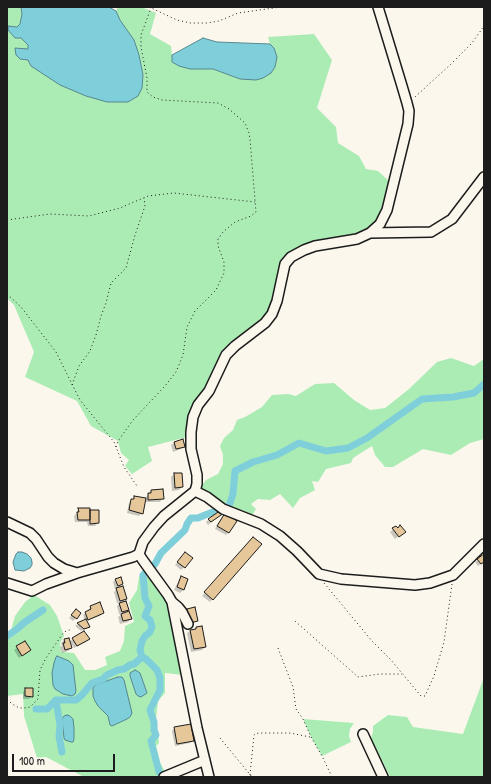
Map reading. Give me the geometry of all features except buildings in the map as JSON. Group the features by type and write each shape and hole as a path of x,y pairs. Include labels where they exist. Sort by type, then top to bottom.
{"street":[{"path":"7,583 32,591 46,584 77,573 139,554 143,542 164,516 195,490 197,476 191,449 193,417 198,405 209,390 226,355 264,323 272,314 277,301 285,264 291,257 304,250 315,246 357,239 370,233 380,224 387,210 408,124 408,110 378,7"},
{"path":"370,233 431,232 452,219 484,177"},
{"path":"195,490 223,509 261,524 280,536 319,574 341,579 415,585 430,583 453,575 484,544"},
{"path":"7,522 30,533 54,563 64,569 77,573"},
{"path":"139,554 172,602 197,728 209,777"},
{"path":"172,602 182,612 188,624"},
{"path":"363,734 383,777"},
{"path":"164,777 205,760"}],"path":[{"path":"149,7 177,20 190,23 219,21 238,13 281,7"},
{"path":"116,447 118,441 133,420 176,372 183,355 187,327 192,316 216,290 224,273 224,262 218,246 218,239 223,232 235,222 251,216 256,212 249,133 244,123 229,109 218,103 162,100 153,97 147,92 140,46 141,35 152,8"},
{"path":"407,103 456,60 472,43 484,26"},
{"path":"7,220 50,214 89,216 120,208 144,197 174,193 255,202"},
{"path":"72,385 79,366 90,351 111,283 126,268 145,206 144,197"},
{"path":"7,294 21,307 56,352 80,400 114,442 124,467 137,486"},
{"path":"319,574 326,586 421,696 425,696 434,676 444,642 453,575"},
{"path":"295,621 358,677 380,674 403,674"},
{"path":"7,700 14,706 24,708 30,707 38,699 40,670 46,658 64,632 72,628"},
{"path":"278,648 293,687 296,708 332,777"},
{"path":"251,776 254,735 290,733 310,737"},
{"path":"220,738 251,776"}],"green space":[{"path":"7,7 21,7 22,14 20,24 17,27 13,26 28,45 28,49 20,59 143,75 134,40 120,20 116,11 118,7 141,7 156,13 150,34 171,46 172,62 190,69 213,69 240,79 275,50 270,44 268,37 314,34 332,60 317,108 336,127 338,143 359,156 366,169 378,171 390,182 390,195 370,233 291,257 272,314 235,346 198,405 191,436 148,447 152,461 132,474 125,466 129,460 121,453 118,441 91,426 77,401 25,377 34,352 14,305 7,298"},
{"path":"451,358 474,366 484,359 484,439 470,443 451,455 423,449 393,467 385,467 375,455 372,446 353,458 351,463 326,469 318,482 312,481 315,490 300,498 293,508 280,494 270,500 258,499 251,504 256,509 251,517 230,510 200,488 206,480 218,474 223,464 223,455 220,446 224,438 233,430 237,420 262,407 272,395 288,394 296,396 315,384 334,383 354,400 370,410 385,408 409,389 437,362"},
{"path":"146,570 167,600 183,675 165,673 165,693 158,701 156,719 159,743 156,746 160,762 165,772 165,777 84,777 46,757 37,758 24,716 23,694 7,696 7,636 10,634 15,616 25,602 34,595 50,605 57,616 64,636 60,643 61,652 74,653 85,670 95,670 107,665 105,657 120,651 124,641 125,626 134,622 129,603 137,590 139,577"},
{"path":"483,680 484,777 390,777 371,738 373,726 388,715 407,717 413,727 463,734"},
{"path":"303,719 354,723 350,729 349,736 351,742 322,756"}],"water":[{"path":"21,7 109,7 116,11 120,20 134,40 139,55 143,75 142,88 138,96 128,102 107,102 86,96 60,85 31,66 28,60 20,59 16,55 15,48 28,49 28,45 21,38 15,38 8,30 8,26 17,27 20,24 22,14"},
{"path":"203,38 217,42 270,44 274,48 277,57 275,67 271,73 256,80 240,79 213,69 190,69 172,62 172,55"},
{"path":"18,552 27,554 31,558 32,565 30,568 24,571 15,570 13,562"},
{"path":"57,656 69,661 73,665 76,691 72,696 63,694 55,689 53,685 52,673"},
{"path":"135,670 140,673 147,693 141,697 136,694 130,676 130,673"},
{"path":"122,677 124,680 132,713 127,719 112,726 110,725 108,716 95,701 93,696 93,688 95,685"},
{"path":"67,715 73,719 73,742 65,740 64,738 62,719"}],"waterway":[{"path":"228,506 233,494 235,471 253,462 277,455 299,443 326,451 348,448 367,438 422,399 453,397 474,393 484,384"},
{"path":"151,568 161,553 185,530 191,518 198,518 218,510"},
{"path":"148,570 143,575 145,598 149,606 145,616 150,620 152,627 150,632 142,641 140,650 142,657 157,670 160,678 160,690 150,710 156,735 151,741 159,772"},
{"path":"7,636 43,610"},
{"path":"36,709 47,709 56,700 76,700 92,683 134,664 142,657"},
{"path":"56,700 62,752"}]}
